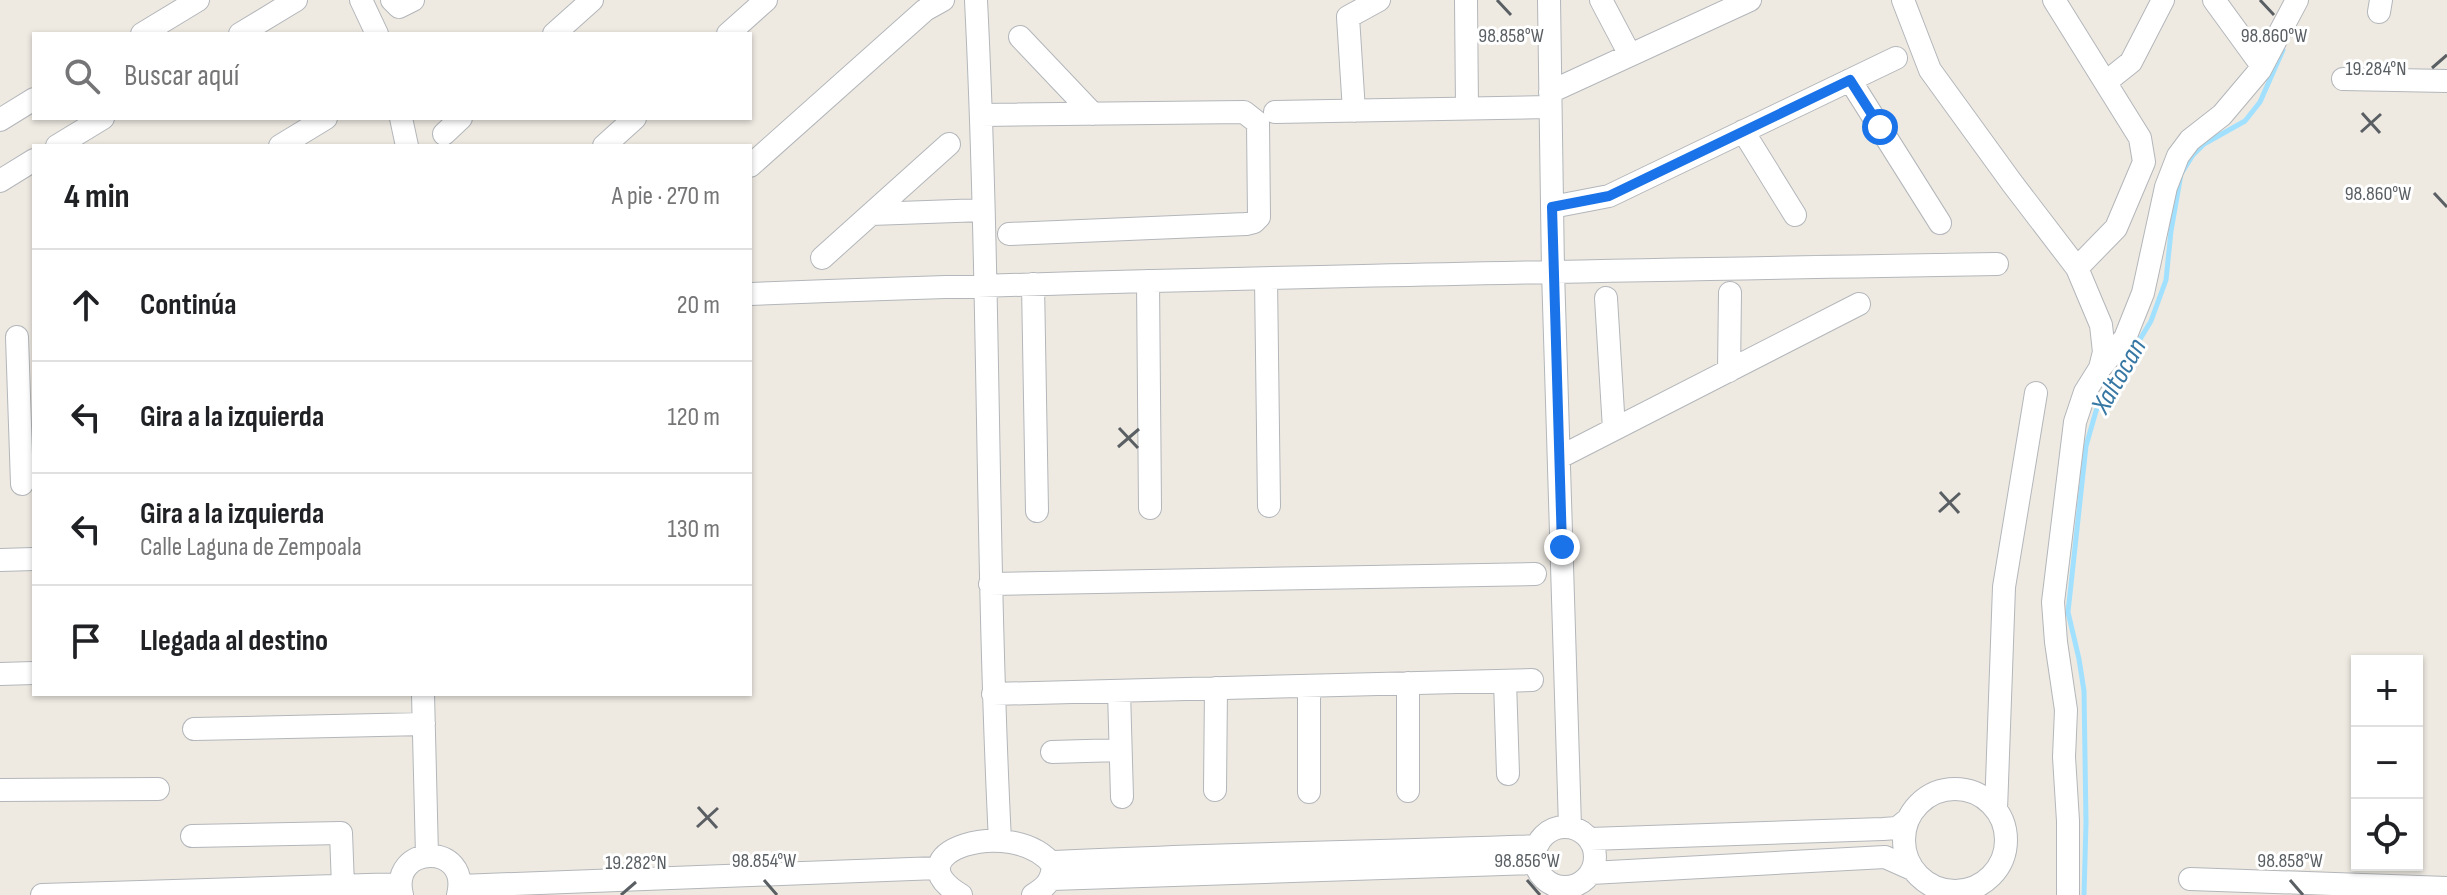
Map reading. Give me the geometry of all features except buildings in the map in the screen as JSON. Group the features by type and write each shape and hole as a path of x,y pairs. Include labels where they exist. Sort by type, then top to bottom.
{"street":[{"path":"145,32 198,0"},
{"path":"243,32 296,0"},
{"path":"361,0 376,32"},
{"path":"392,0 399,7 413,0"},
{"path":"556,32 592,0"},
{"path":"730,32 766,0"},
{"path":"752,164 925,10 943,0"},
{"path":"976,0 982,115 993,694 1000,841"},
{"path":"1354,111 1348,17 1379,0"},
{"path":"1466,0 1467,108"},
{"path":"1549,0 1553,271 1570,827"},
{"path":"1601,0 1630,55"},
{"path":"1275,112 1467,108 1550,100 1630,55 1750,0"},
{"path":"1903,0 1930,70 2077,268 2101,325 2104,352 2100,368"},
{"path":"2054,0 2140,138 2144,162 2116,228 2077,268"},
{"path":"2106,82 2131,62 2163,0"},
{"path":"2214,0 2262,66"},
{"path":"2068,895 2064,757 2066,710 2053,602 2075,422 2085,392 2125,338 2143,293 2166,187 2178,156 2190,140 2222,115 2262,66 2297,0"},
{"path":"1020,37 1093,114"},
{"path":"1552,207 1609,196 1896,58"},
{"path":"2343,79 2447,81"},
{"path":"1850,80 1940,223"},
{"path":"0,120 32,100"},
{"path":"982,115 1244,112 1258,123 1259,217 1254,222 1009,234"},
{"path":"60,144 100,120"},
{"path":"283,144 323,120"},
{"path":"401,120 407,144"},
{"path":"444,134 459,120"},
{"path":"606,144 633,120"},
{"path":"1743,131 1795,215"},
{"path":"822,258 949,144"},
{"path":"0,181 32,161"},
{"path":"871,214 983,210"},
{"path":"752,294 1553,271 1997,264"},
{"path":"1266,279 1269,506"},
{"path":"1148,281 1150,508"},
{"path":"1033,284 1037,511"},
{"path":"1729,371 1730,293"},
{"path":"1606,298 1614,429"},
{"path":"1560,457 1859,304"},
{"path":"17,337 22,484"},
{"path":"1996,810 1975,793 1949,789 1924,799 1914,808 1903,833 1903,846 1912,869 1922,881 1934,888 1960,892 1986,888 2006,848 2006,834 1996,810 2004,587 2036,393"},
{"path":"0,560 32,559"},
{"path":"990,584 1535,574"},
{"path":"0,674 32,673"},
{"path":"993,694 1532,680"},
{"path":"1505,681 1508,774"},
{"path":"1408,683 1408,791"},
{"path":"1309,686 1309,792"},
{"path":"1215,790 1216,688"},
{"path":"1119,691 1122,797"},
{"path":"423,696 427,855"},
{"path":"194,729 424,724"},
{"path":"1052,752 1120,750"},
{"path":"0,790 158,789"},
{"path":"1590,839 1883,829 1897,828 1907,820"},
{"path":"1558,827 1570,827 1590,839 1595,850 1595,862 1583,882 1560,891 1540,874 1536,854 1547,832 1558,827"},
{"path":"192,836 341,833 343,886"},
{"path":"961,895 948,887 938,868 949,851 969,844 1000,841 1033,848 1051,870"},
{"path":"1051,870 1536,854"},
{"path":"42,895 343,886 401,890 402,876 412,862 427,855 436,855 451,863 460,878 459,890 938,868"},
{"path":"1591,873 1885,857 1912,869"},
{"path":"1033,895 1051,870"},
{"path":"2190,879 2447,888"}],"waterway":[{"name":"Xaltocan","path":"2084,895 2084,691 2068,612 2086,446 2096,411 2108,386 2151,321 2166,280 2181,174 2204,144 2245,121 2260,102 2283,50"}],"route":[{"path":"1562,547 1552,207 1609,196 1850,80 1880,127"}]}
